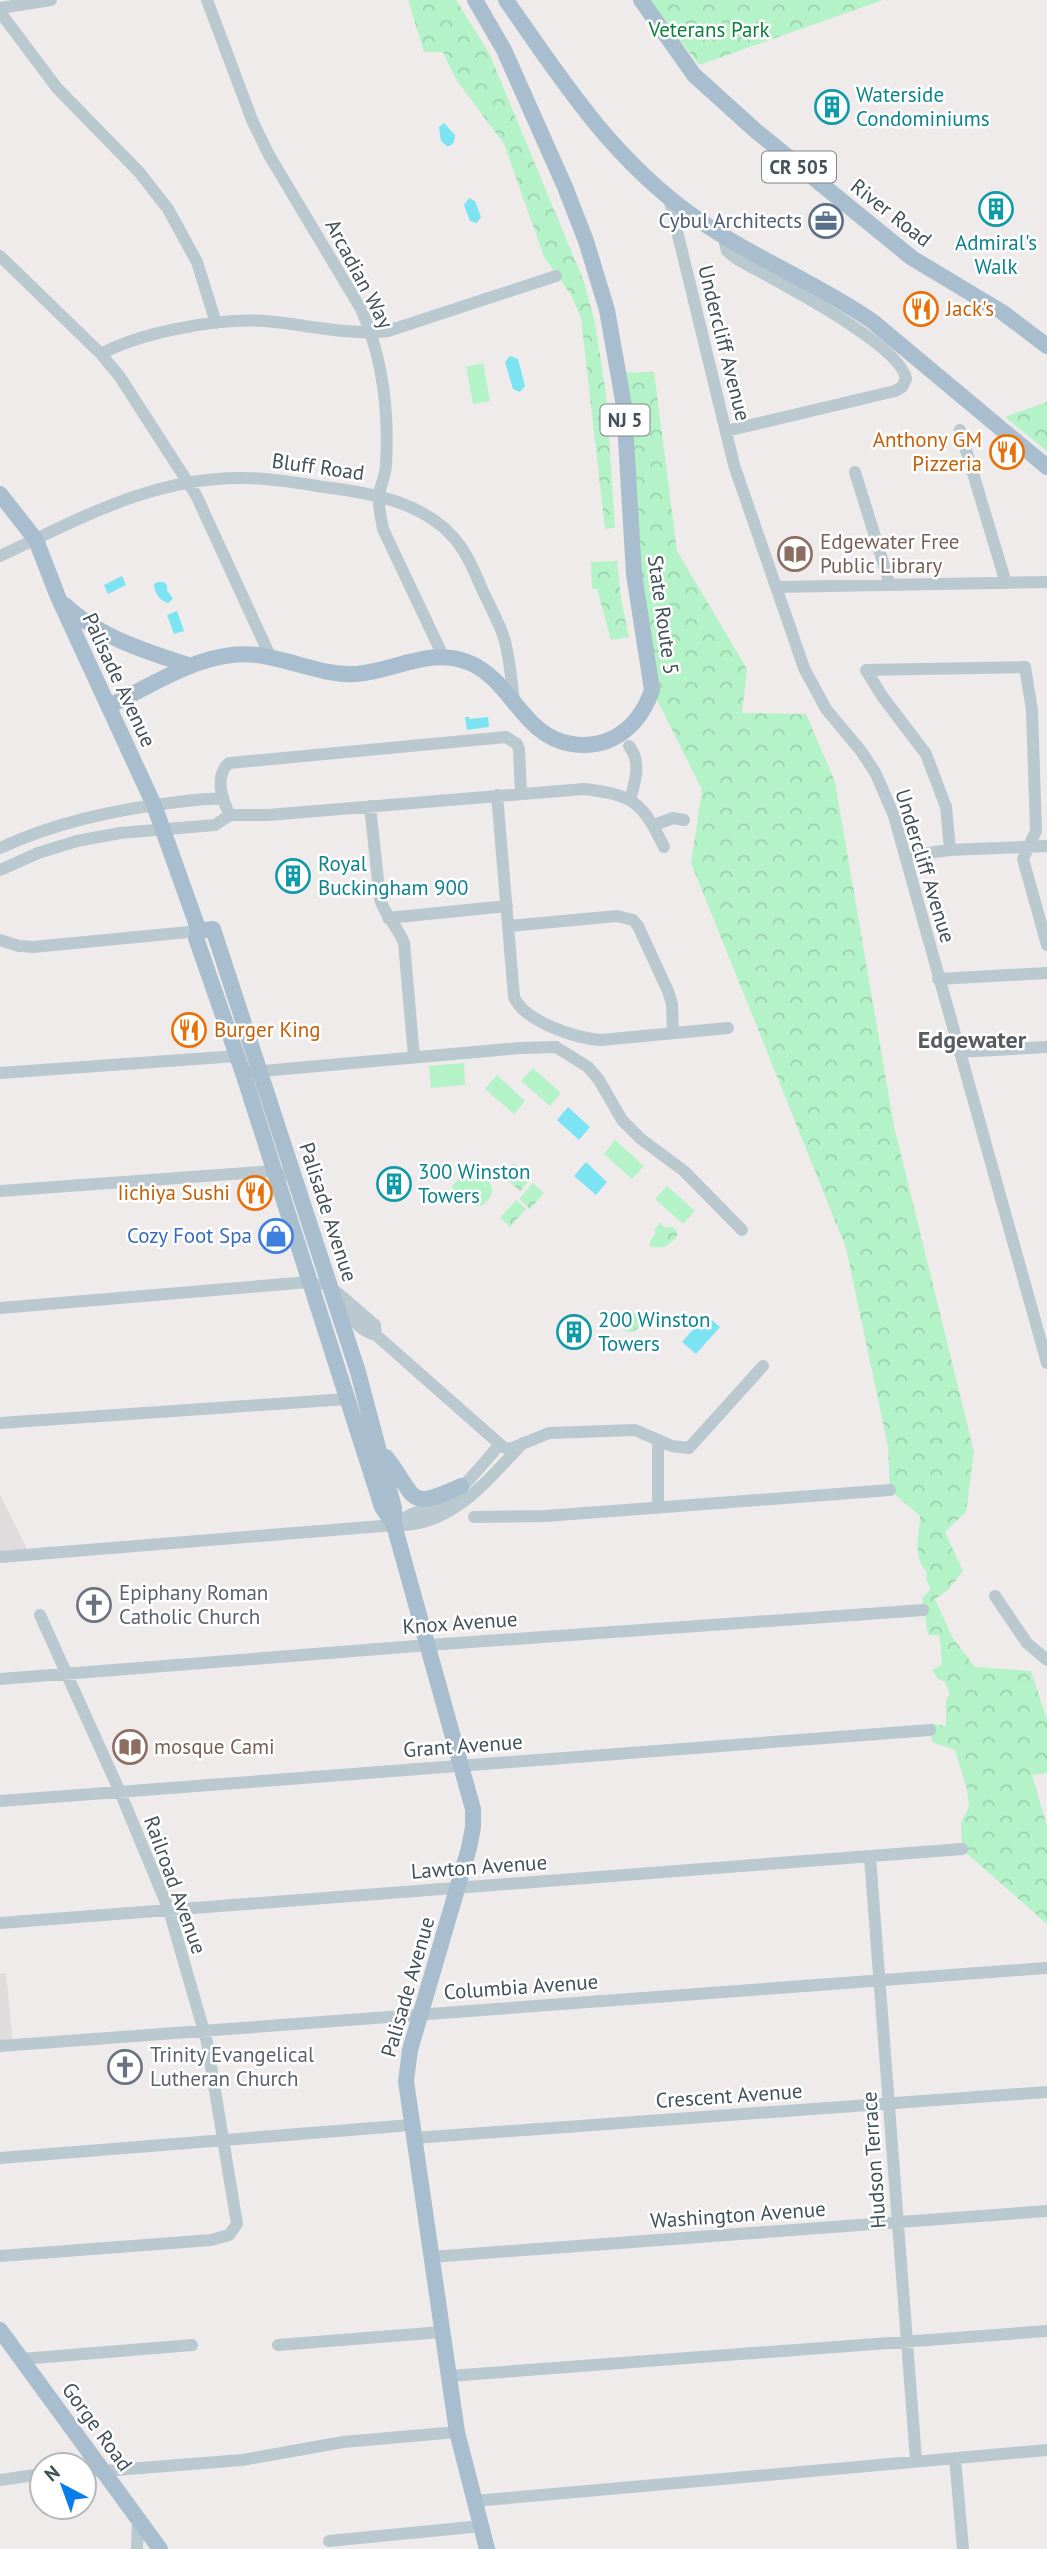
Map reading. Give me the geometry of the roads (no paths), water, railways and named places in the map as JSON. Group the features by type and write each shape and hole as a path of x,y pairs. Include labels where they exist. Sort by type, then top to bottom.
{"main road":[{"name":"State Route 5","path":"109,706 191,666 241,654 354,674 419,658 443,656 457,659 484,671 496,681 535,727 547,735 572,744 603,742 628,729 638,720 647,705 652,690 634,574 624,406 607,310 586,241 565,187 504,50 475,0"},
{"path":"506,0 601,133 669,198 723,235 844,302 872,321 1046,466"},
{"name":"River Road","path":"641,0 689,68 737,116 912,258 1002,312 1047,346"},
{"name":"Palisade Avenue","path":"0,494 36,540 58,597 154,805 199,931 196,938 237,1056 251,1072 296,1180 379,1445 394,1508 394,1525 473,1810 473,1827 458,1888 406,2067 407,2097 457,2432 487,2549"},
{"path":"58,597 74,614 88,623 137,648 191,666"},
{"name":"Palisade Avenue","path":"199,931 213,929 251,1072 273,1171 382,1507 394,1525"},
{"path":"347,1399 358,1404 365,1431 379,1445 407,1489 419,1499 433,1499 461,1486"},
{"name":"Gorge Road","path":"0,2330 160,2549"}],"street":[{"path":"51,0 0,10 57,88 139,172 168,209 197,262 216,323"},
{"name":"Arcadian Way","path":"207,0 252,120 361,309 371,333 386,411 385,477 379,495 383,529 443,656"},
{"name":"Undercliff Avenue","path":"669,198 740,488 809,679 827,709 876,774 894,816 1047,1363"},
{"path":"723,235 727,251 737,259 842,318 869,337 902,367 906,375 905,383 895,391 726,431"},
{"path":"0,256 102,354 120,377 188,482 271,658"},
{"path":"102,354 120,344 216,323 265,321 371,333 396,329 556,276"},
{"path":"960,430 1006,583"},
{"path":"855,472 890,585"},
{"name":"Bluff Road","path":"0,556 113,503 188,482 217,478 266,478 379,495 400,503 435,523 449,533 465,553 504,638 514,705"},
{"path":"777,587 1047,582"},
{"path":"950,850 946,807 926,754 866,670 1025,667 1032,710 1036,831 1023,859 1047,945"},
{"path":"230,815 222,799 221,774 223,768 234,762 506,737 517,744 519,750 521,794"},
{"path":"629,746 635,754 637,766 630,800"},
{"path":"0,870 65,843 108,835 215,825 230,815 268,815 584,789 614,793 641,807 654,825 664,847"},
{"path":"497,795 514,997 518,1006 538,1020 580,1038 601,1040 728,1028"},
{"path":"0,848 54,825 154,805 222,799"},
{"path":"370,806 380,899 404,943 414,1057"},
{"path":"654,825 673,818 684,820"},
{"path":"905,856 950,850 1047,846"},
{"path":"388,918 507,906"},
{"path":"509,926 617,916 633,920 668,991 674,1032"},
{"path":"0,940 33,947 199,931"},
{"path":"939,979 1047,973"},
{"path":"959,1052 1047,1046"},
{"path":"251,1072 556,1047 588,1067 599,1080 622,1120 641,1139 684,1171 742,1230"},
{"path":"0,1073 237,1056"},
{"path":"0,1191 273,1171 296,1180"},
{"path":"0,1308 309,1282 331,1288 348,1316 367,1333 376,1335 500,1444 510,1449 549,1433 635,1430 682,1449 688,1448 764,1366"},
{"path":"0,1423 347,1399"},
{"path":"658,1440 658,1508"},
{"path":"0,1558 394,1525 411,1526 459,1507 523,1443"},
{"path":"394,1525 409,1514 455,1494 500,1444"},
{"path":"474,1517 546,1516 890,1490"},
{"path":"995,1596 1027,1643 1047,1660"},
{"name":"Knox Avenue","path":"0,1679 923,1610"},
{"name":"Railroad Avenue","path":"0,2256 211,2240 229,2235 236,2229 237,2224 203,2031 169,1910 120,1792 40,1615"},
{"name":"Grant Avenue","path":"0,1801 930,1730"},
{"name":"Lawton Avenue","path":"0,1923 962,1849"},
{"name":"Hudson Terrace","path":"870,1857 916,2460"},
{"name":"Columbia Avenue","path":"0,2046 1045,1968"},
{"name":"Crescent Avenue","path":"0,2158 223,2141 889,2104 1047,2091"},
{"name":"Washington Avenue","path":"431,2257 1047,2211"},
{"path":"449,2376 1047,2331"},
{"path":"278,2345 442,2332"},
{"path":"22,2359 192,2345"},
{"path":"98,2471 242,2460 300,2448 457,2432"},
{"path":"475,2501 1047,2450"},
{"path":"955,2458 963,2549"},
{"path":"0,2480 28,2476"},
{"path":"136,2549 138,2519"},
{"path":"329,2541 482,2526"}],"water":[{"path":"444,123 455,135 450,146 441,141 439,127"},
{"path":"469,198 475,201 481,217 477,223 470,221 464,205"},
{"path":"510,356 518,359 525,386 520,392 513,389 505,362"},
{"path":"122,576 126,585 108,594 104,585"},
{"path":"158,582 167,585 173,599 168,603 156,593 154,584"},
{"path":"177,611 184,631 174,634 167,615"},
{"path":"465,717 488,717 489,727 467,730"},
{"path":"568,1107 590,1127 579,1140 557,1120"},
{"path":"586,1162 607,1182 596,1195 574,1176"},
{"path":"706,1315 720,1327 696,1354 682,1342"}],"place":[{"name":"Waterside Condominiums","path":"832,107"},
{"name":"Admiral's Walk","path":"996,209"},
{"name":"Cybul Architects","path":"826,221"},
{"name":"Jack's","path":"921,309"},
{"name":"Anthony GM Pizzeria","path":"1007,452"},
{"name":"Edgewater Free Public Library","path":"795,554"},
{"name":"Royal Buckingham 900","path":"293,876"},
{"name":"Burger King","path":"189,1030"},
{"name":"300 Winston Towers","path":"394,1184"},
{"name":"Iichiya Sushi","path":"255,1193"},
{"name":"Cozy Foot Spa","path":"276,1236"},
{"name":"200 Winston Towers","path":"574,1332"},
{"name":"Epiphany Roman Catholic Church","path":"94,1605"},
{"name":"mosque Cami","path":"130,1747"},
{"name":"Trinity Evangelical Lutheran Church","path":"125,2067"}],"district":[{"name":"Edgewater","path":"972,1040"}],"park label":[{"name":"Veterans Park","path":"709,30"}]}
